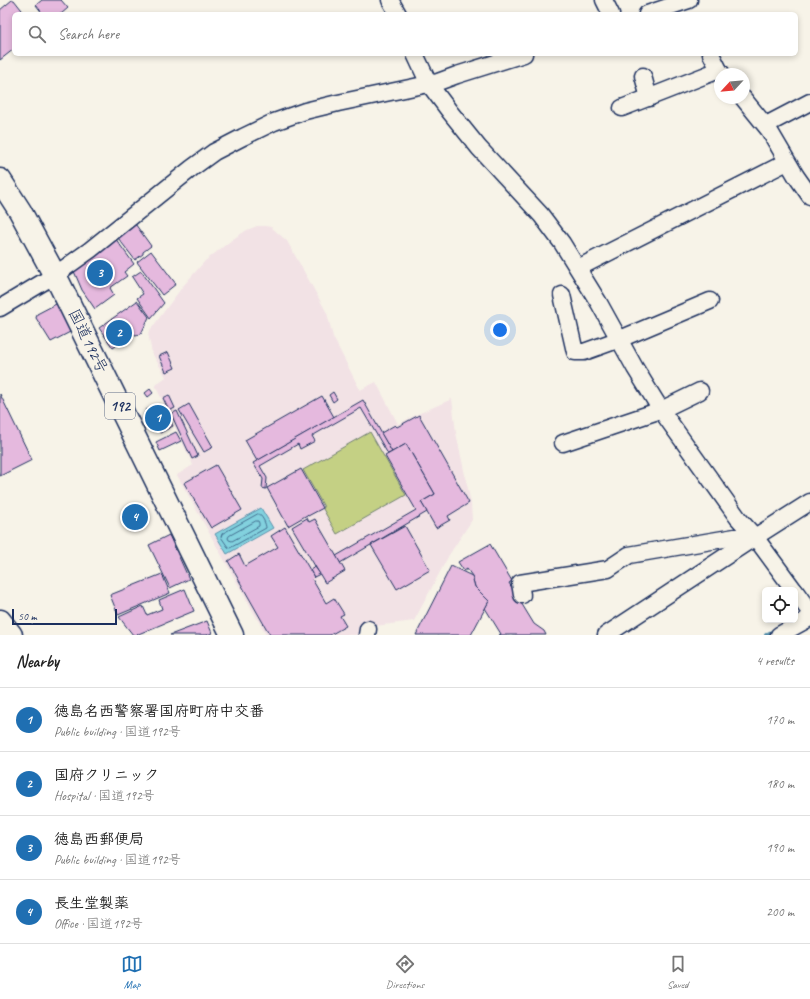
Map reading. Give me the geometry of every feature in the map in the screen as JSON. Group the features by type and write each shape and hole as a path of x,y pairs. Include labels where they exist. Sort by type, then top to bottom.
{"main road":[{"name":"国道192号","path":"0,180 20,210 55,275 232,635"},
{"path":"0,621 11,635"}],"street":[{"path":"390,0 397,12"},
{"path":"604,0 610,12"},
{"path":"656,12 687,5"},
{"path":"416,56 430,84 450,112 479,148 541,215 562,243 600,303 635,368 661,410 738,518 755,537 792,587"},
{"path":"0,308 55,275 90,250 192,168 214,152 237,140 274,122 305,111 438,82 518,56"},
{"path":"712,56 719,68"},
{"path":"622,108 714,75"},
{"path":"643,76 649,98"},
{"path":"766,125 810,102"},
{"path":"748,104 766,125 787,162 810,196"},
{"path":"578,268 787,162"},
{"path":"562,295 575,352 584,352 620,339 710,301"},
{"path":"563,444 661,410 700,391"},
{"path":"606,635 810,502"},
{"path":"522,595 520,583 608,569 629,556 736,537 755,537"},
{"path":"798,595 810,612"},
{"path":"779,635 810,618"}],"shaded area":[{"path":"257,226 271,227 287,241 327,313 333,337 360,390 376,382 398,424 452,399 456,433 471,503 472,520 449,555 414,621 375,626 356,635 266,635 177,475 193,465 155,385 166,377 152,353 148,333 183,286 205,261 233,239 247,230"}],"green space":[{"path":"370,432 406,495 337,534 303,470"}],"water":[{"path":"261,508 273,528 227,554 215,534"}],"building":[{"path":"14,0 23,12 12,12 12,51 0,60 0,10"},
{"path":"42,0 61,0 68,8 63,12 41,12 36,5"},
{"path":"133,221 151,246 135,260 115,234"},
{"path":"115,238 134,264 124,272 127,276 110,288 114,295 95,309 82,290 73,269"},
{"path":"151,251 176,284 162,295 137,262"},
{"path":"141,271 164,303 151,318 137,298 143,294 132,277"},
{"path":"137,301 149,317 141,334 134,334 113,348 99,328"},
{"path":"58,303 72,331 51,342 36,318 37,314"},
{"path":"168,352 175,368 166,372 159,356"},
{"path":"150,389 153,393 148,397 145,393"},
{"path":"333,392 337,399 333,402 329,395"},
{"path":"0,394 32,460 0,476"},
{"path":"169,395 175,408 169,411 163,398"},
{"path":"322,396 334,417 257,461 245,440"},
{"path":"363,400 392,452 388,454 361,408 312,436 315,441 300,449 298,444 260,466 267,478 266,489 262,488 263,479 253,463"},
{"path":"159,404 163,411 165,411 173,426 160,433 155,423 153,424 150,419 144,415 146,410"},
{"path":"189,404 213,447 204,452 179,410"},
{"path":"177,411 198,456 192,459 171,414"},
{"path":"419,415 469,503 448,516 450,520 436,528 421,502 435,494 406,444 392,452 381,433 395,425 397,427"},
{"path":"176,432 181,441 160,451 156,442"},
{"path":"406,444 435,494 421,502 427,512 340,563 336,556 416,510 385,456"},
{"path":"216,465 242,510 211,528 184,483"},
{"path":"301,469 323,508 288,526 267,488"},
{"path":"307,518 309,522 315,519 345,571 325,583 292,527"},
{"path":"405,526 430,570 397,589 371,545"},
{"path":"285,527 314,577 312,579 326,603 334,598 344,614 340,616 346,626 330,635 270,635 228,561 239,554 245,566 278,547 271,536"},
{"path":"169,535 189,579 170,588 149,545"},
{"path":"490,544 512,581 509,583 534,624 544,631 546,635 499,635 501,634 485,608 489,601 475,587 472,576 467,569 464,571 458,562"},
{"path":"451,566 472,576 475,587 489,601 471,635 416,635"},
{"path":"315,567 320,574 314,577 310,570"},
{"path":"162,574 170,593 118,615 110,595"},
{"path":"185,589 194,611 136,635 133,635 119,617 143,606 147,615 162,609 159,600"},
{"path":"207,621 212,633 207,635 170,635"}],"waterway":[{"path":"766,635 775,630"}],"place":[{"name":"徳島西郵便局","path":"100,273"},
{"name":"国府クリニック","path":"119,333"},
{"name":"徳島名西警察署国府町府中交番","path":"158,418"},
{"name":"長生堂製薬","path":"135,517"}]}
